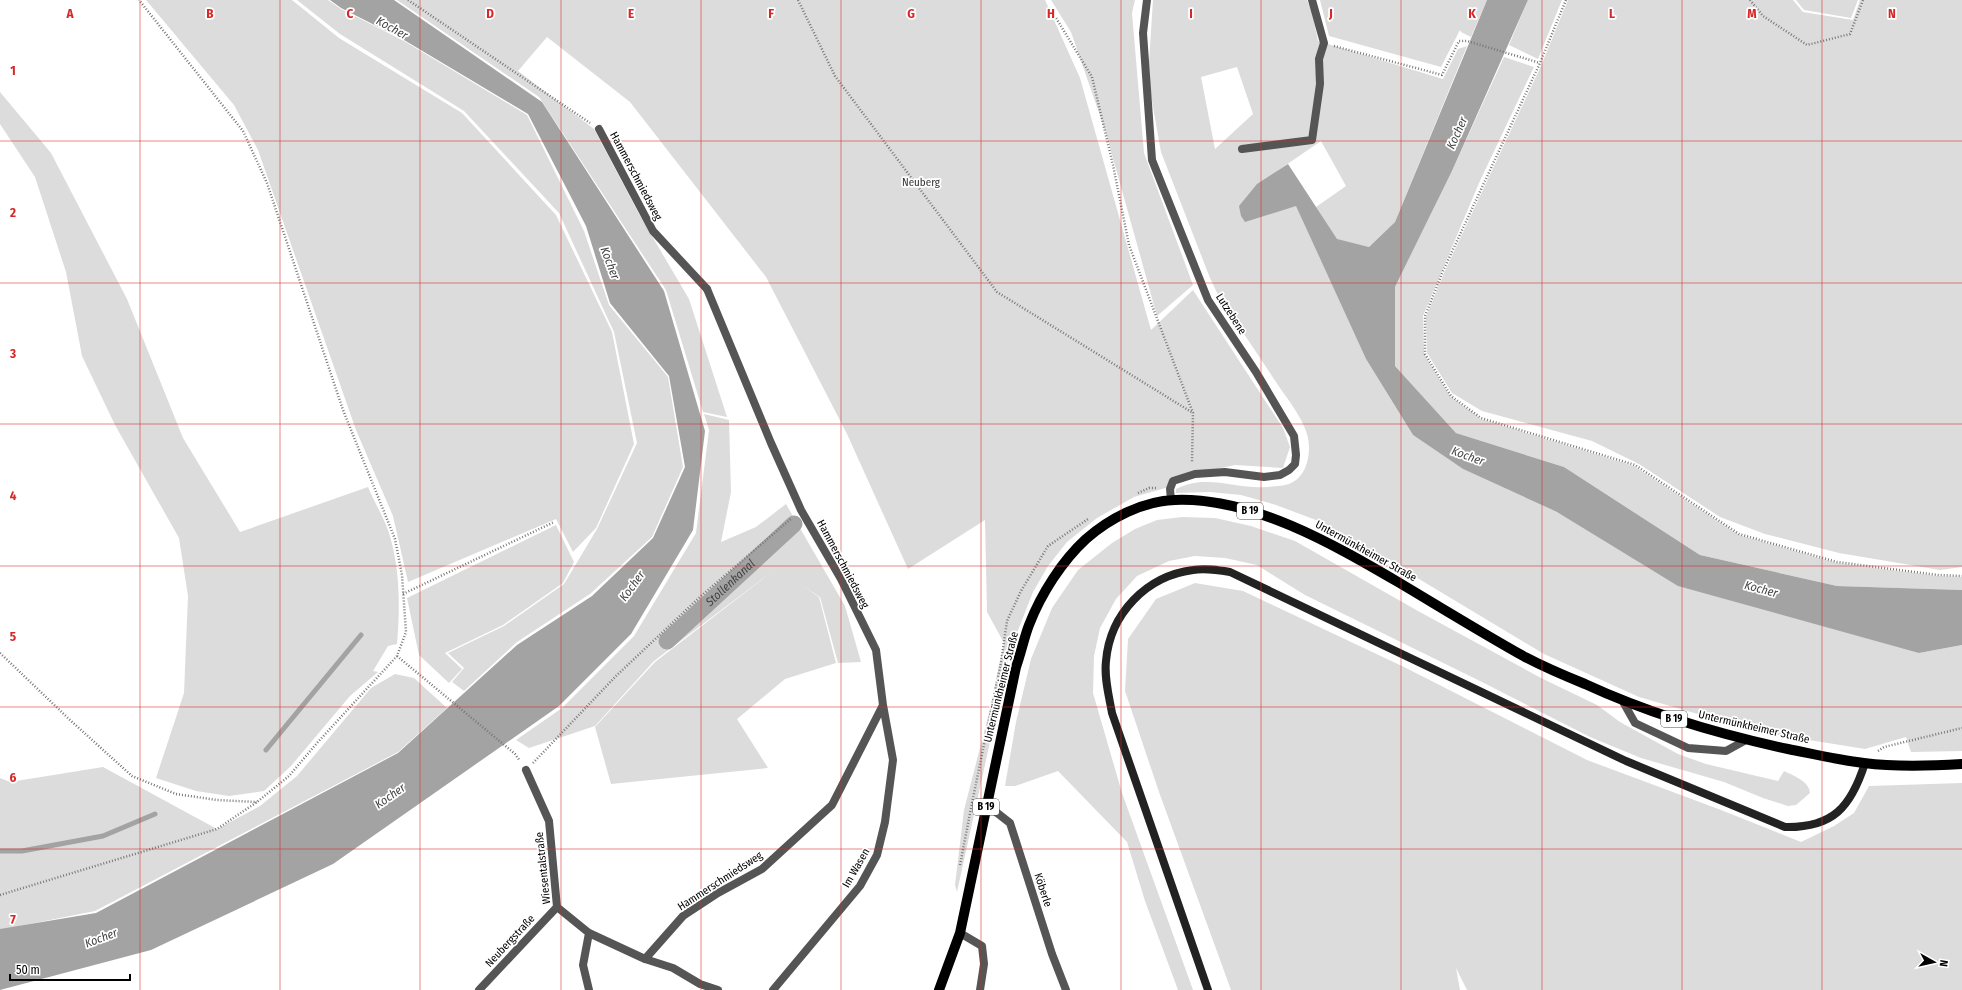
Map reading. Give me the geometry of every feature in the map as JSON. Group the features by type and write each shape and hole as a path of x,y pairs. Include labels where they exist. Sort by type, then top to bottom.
{"main road":[{"name":"Untermünkheimer Straße","path":"939,990 960,933 1016,667 1029,623 1056,575 1077,548 1099,528 1119,516 1142,506 1171,500 1199,500 1252,511 1301,530 1352,555 1528,659 1622,700 1677,720 1746,740 1865,764 1962,764"},
{"path":"1208,990 1112,713 1107,686 1105,662 1109,642 1118,620 1131,602 1147,588 1172,575 1195,570 1211,569 1230,572 1626,761 1785,827 1801,828 1816,825 1834,815 1848,802 1857,787 1865,764"}],"street":[{"name":"Lutzebene","path":"1147,0 1144,33 1152,160 1208,300 1256,372 1294,436 1296,455 1295,464 1289,470 1280,475 1264,477 1225,472 1192,475 1173,481 1170,490 1171,500"},
{"path":"1242,149 1312,140 1320,84 1319,59 1324,43 1312,0"},
{"name":"Hammerschmiedsweg","path":"598,129 653,231 707,289 771,443 801,510 841,580 876,650 883,705 832,805 762,869 718,893 683,916 645,959"},
{"path":"1622,700 1635,724 1688,748 1726,751 1746,740"},
{"name":"Im Wasen","path":"773,990 860,886 877,855 885,822 893,760 883,705"},
{"name":"Wiesentalstraße","path":"526,770 549,821 557,907 589,933 645,959 673,968 700,984 718,990"},
{"name":"Köberle","path":"987,805 1010,823 1052,954 1066,990"},
{"name":"Neubergstraße","path":"479,990 557,907"},
{"path":"588,990 582,965 589,933"},
{"path":"960,933 982,946 984,964 980,990"}],"path":[{"path":"0,895 216,829 257,802 289,776 317,743 397,656 406,632 402,575 395,540 343,410 267,183 243,131 139,0"},
{"path":"408,0 598,129"},
{"path":"798,0 835,76 998,292 1193,413"},
{"path":"1566,0 1540,63 1443,271 1425,316 1425,354 1451,396 1481,418 1635,465 1739,534 1837,562 1938,575 1962,576"},
{"path":"1750,0 1763,16 1807,45 1850,34 1863,0"},
{"path":"1053,13 1092,77 1113,165 1129,245 1193,413 1192,475"},
{"path":"1324,43 1442,75 1459,41 1467,41 1540,63"},
{"path":"526,770 616,676 701,596 778,532 801,510"},
{"path":"403,594 554,522"},
{"path":"0,653 70,720 132,776 176,794 217,800 257,802"},
{"path":"397,656 515,754"},
{"path":"1865,764 1873,754 1884,747 1962,728"}],"green space":[{"path":"146,0 292,0 339,38 462,113 556,215 612,332 634,444 596,528 573,552 556,519 408,582 393,516 356,430 258,150 234,105"},
{"path":"297,0 328,0 341,9 404,41 527,115 584,231 609,305 668,377 683,467 652,537 590,594 517,642 464,691 452,682 464,668 448,653 504,626 564,584 597,529 637,443 614,332 559,213 464,111 340,34"},
{"name":"Neuberg","path":"397,0 1045,0 1080,78 1151,330 1193,290 1283,428 1290,447 1283,468 1235,465 1176,478 1176,485 1134,497 1097,518 1067,542 1048,566 1033,592 1010,651 957,892 955,885 964,810 989,713 1004,643 987,612 985,520 908,569 847,434 766,277 630,102 547,37 518,71 594,129 639,214 689,299 727,417 703,412 666,290 539,97"},
{"path":"1051,0 1135,0 1132,13 1144,153 1193,285 1157,316 1106,133 1071,32"},
{"path":"1153,0 1307,0 1312,12 1318,41 1443,79 1458,49 1467,46 1395,222 1369,247 1337,240 1316,207 1346,186 1321,141 1257,185 1278,210 1296,205 1366,359 1413,435 1463,469 1557,512 1919,653 1962,645 1962,751 1911,752 1906,737 1865,749 1760,732 1639,697 1544,654 1384,558 1316,520 1276,505 1241,495 1210,492 1176,493 1176,489 1188,484 1200,482 1256,487 1289,484 1301,476 1307,463 1309,448 1305,428 1298,415 1219,297 1210,278 1161,152 1150,90 1149,62","holes":["1237,67 1253,114 1215,149 1201,77"]},
{"path":"1320,0 1487,0 1471,37 1460,30 1441,67 1329,36"},
{"path":"1528,0 1562,0 1538,59 1509,45"},
{"path":"1568,0 1793,0 1803,12 1853,20 1860,0 1962,0 1962,567 1940,570 1839,553 1765,534 1720,517 1639,464 1592,441 1482,411 1452,393 1427,353 1426,317 1444,273 1541,66"},
{"path":"1796,0 1858,0 1851,18 1804,10"},
{"path":"1504,57 1534,67 1479,183 1423,316 1424,354 1450,396 1481,419 1634,466 1739,535 1837,563 1937,576 1962,577 1962,590 1837,586 1700,555 1564,467 1456,433 1395,366 1395,287 1452,171"},
{"path":"0,92 51,153 127,299 183,438 240,532 368,487 387,527 394,553 398,578 399,618 397,644 388,646 373,671 378,672 350,696 291,766 264,791 229,796 196,791 156,778 184,693 188,596 179,538 115,425 82,356 66,272 35,177 0,124"},
{"path":"704,414 729,420 731,492 721,542 756,527 786,504 845,606 861,662 838,663 820,597 803,586 819,597 836,663 785,679 737,719 768,768 611,784 595,727 655,662 777,568 654,661 595,726 529,748 516,740 562,708 634,636 696,533 709,430"},
{"path":"1182,517 1215,518 1251,526 1295,541 1418,611 1541,678 1597,705 1620,722 1678,754 1706,764 1778,781 1784,771 1804,782 1810,793 1796,805 1788,806 1763,798 1724,782 1641,758 1590,737 1305,595 1257,565 1225,558 1195,556 1169,561 1137,576 1116,599 1100,628 1094,656 1093,693 1122,793 1193,990 1178,990 1145,901 1127,842 1058,771 1015,786 1005,786 1016,722 1031,659 1052,608 1078,570 1112,543 1135,529 1157,520"},
{"path":"556,525 574,562 563,583 503,625 445,653 462,669 449,683 419,655 407,598"},
{"path":"1195,583 1243,591 1404,667 1587,760 1721,810 1801,842 1834,826 1854,813 1869,786 1962,783 1962,990 1467,990 1456,968 1460,990 1231,990 1159,792 1125,691 1128,639 1156,599"},
{"path":"395,674 414,678 447,708 398,752 95,911 0,930 0,778 10,782 103,767 217,829 260,806 297,776 371,688"}],"water":[{"name":"Kocher","path":"330,0 394,0 542,102 664,291 705,431 693,530 631,634 559,706 333,864 151,950 0,990 0,929 96,913 398,753 517,645 592,596 653,538 685,467 669,376 610,303 586,226 528,114 404,40 341,8"},
{"name":"Kocher","path":"1487,0 1528,0 1452,171 1395,287 1395,366 1456,433 1564,467 1700,555 1837,586 1962,590 1962,645 1919,653 1678,586 1557,512 1463,469 1413,435 1366,359 1296,206 1245,222 1241,216 1239,206 1257,184 1288,164 1337,239 1369,247 1395,222"}],"waterway":[{"name":"Stollenkanal","path":"667,641 794,524"},
{"path":"266,750 361,635"},
{"path":"0,851 22,851 103,836 155,814"}]}
